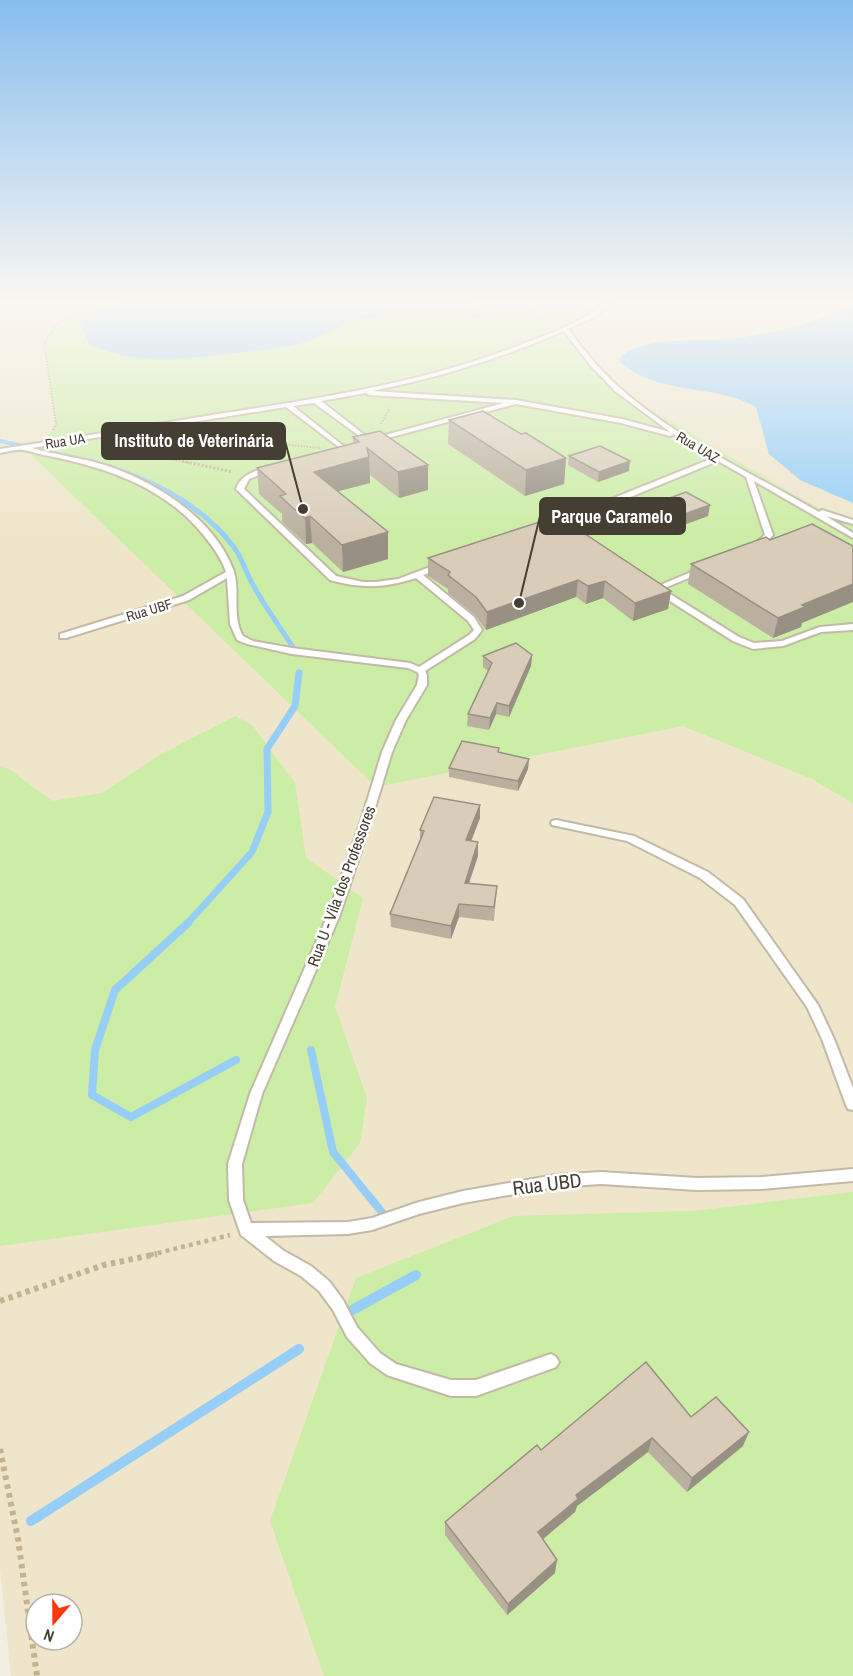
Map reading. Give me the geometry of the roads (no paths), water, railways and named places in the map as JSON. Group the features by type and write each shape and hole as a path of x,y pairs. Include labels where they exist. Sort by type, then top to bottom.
{"lane":[{"name":"Rua UA","path":"2,451 287,405 413,381"},
{"name":"Rua UAZ","path":"609,381 624,396 682,440 749,478 809,507 853,537"},
{"path":"356,392 516,402 622,421 667,433 682,440"},
{"path":"315,400 352,446"},
{"path":"287,405 352,446 516,402"},
{"path":"24,448 108,468 163,494 200,526 222,554 230,573 236,631 246,642 420,669 472,637 478,630 471,620 417,575"},
{"path":"540,530 718,459"},
{"path":"280,466 248,477 240,486 242,491 333,578 369,586 396,582 450,562"},
{"path":"749,478 769,536 760,545 750,550"},
{"path":"809,507 853,522"},
{"path":"563,522 572,528"},
{"path":"656,589 708,567"},
{"name":"Rua UBF","path":"63,636 186,598 230,573"},
{"path":"646,582 735,639 753,646 783,644 820,630 853,627"},
{"name":"Rua U - Vila dos Professores","path":"246,1230 236,1200 234,1183 239,1144 256,1094 333,917 387,752 401,720 422,685 423,675 420,669"},
{"path":"556,822 630,838 704,875 739,902 812,1005 828,1039 853,1105"},
{"name":"Rua UBD","path":"246,1230 348,1228 372,1224 419,1208 463,1197 555,1181 601,1178 697,1184 761,1183 853,1175"},
{"path":"246,1230 279,1256 306,1271 324,1287 338,1305 352,1332 375,1358 392,1370 451,1388 476,1388 551,1362"}],"water":[{"path":"656,381 853,381 853,503 800,480 769,454 756,407 722,395"}],"waterway":[{"path":"0,441 23,446"},
{"path":"60,454 95,463"},
{"path":"90,461 169,492 187,503 219,530 236,550 257,592 294,649"},
{"path":"187,924 252,852 268,812 267,749 295,706 299,673"},
{"path":"187,924 115,990 95,1050 92,1095 131,1117 236,1060"},
{"path":"311,1050 333,1152 385,1216"},
{"path":"345,1314 416,1275"},
{"path":"31,1521 299,1349"}],"place":[{"name":"Instituto de Veterinária","path":"303,509"},
{"name":"Parque Caramelo","path":"519,603"}]}
